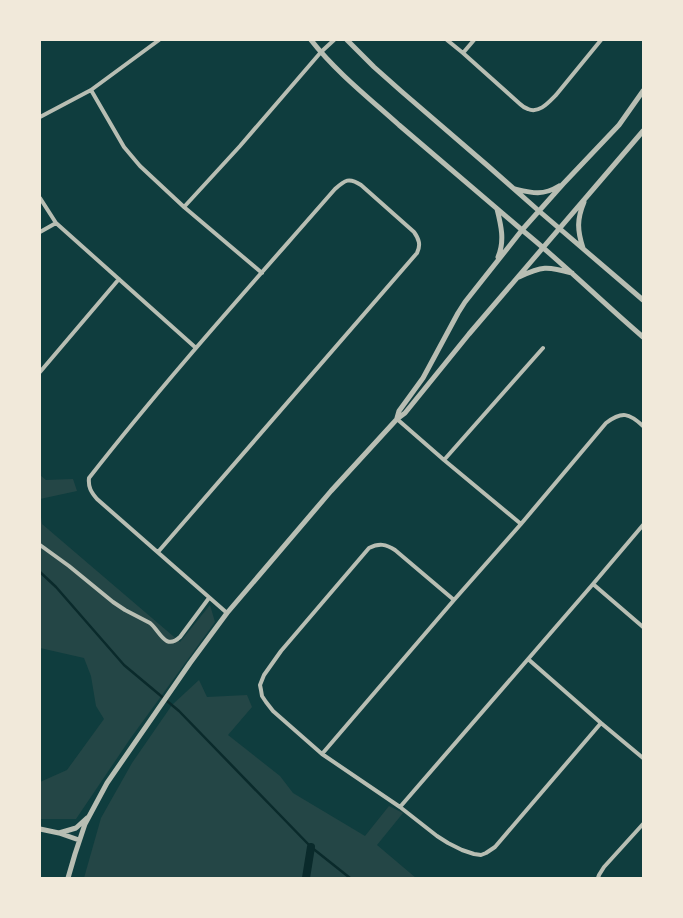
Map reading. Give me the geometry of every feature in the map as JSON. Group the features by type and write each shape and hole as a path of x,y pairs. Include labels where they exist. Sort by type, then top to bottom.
{"street":[{"path":"40,117 91,90 159,40"},
{"path":"311,40 342,74 383,111 497,209 544,247 643,337"},
{"path":"184,207 240,146 321,52 334,40"},
{"path":"347,40 374,67 643,300"},
{"path":"446,40 463,53 520,104 530,110 542,108 548,103 601,40"},
{"path":"463,53 474,40"},
{"path":"91,90 124,147 140,166 184,207 262,272"},
{"path":"397,419 400,411 423,378 465,302 522,230 619,125 643,91"},
{"path":"68,878 79,840 107,783 226,613 331,491 397,419 405,413 515,279 643,131"},
{"path":"158,552 417,253 420,243 414,232 355,181 350,180 342,183 335,189 196,348 89,478 89,488 97,499 226,613"},
{"path":"514,189 534,194 555,189 563,184"},
{"path":"584,249 578,229 579,216 586,197"},
{"path":"40,198 56,223 196,348"},
{"path":"495,264 500,252 502,239 497,209"},
{"path":"40,232 56,223"},
{"path":"515,279 541,268 554,268 573,274"},
{"path":"40,372 119,279"},
{"path":"444,460 543,348"},
{"path":"322,754 521,524 606,423 614,417 621,415 635,419 643,426"},
{"path":"397,419 521,524"},
{"path":"400,807 643,525"},
{"path":"454,600 395,550 381,544 369,548 281,651 264,675 260,685 262,696 273,711 322,754 400,807 437,836 455,847 481,855 495,847 601,723"},
{"path":"40,545 69,566 113,602 153,625 160,636 166,641 173,641 180,636 210,598"},
{"path":"593,584 643,628"},
{"path":"528,659 643,758"},
{"path":"59,833 76,828 91,814"},
{"path":"598,878 604,867 643,824"},
{"path":"40,828 79,840"}],"shaded area":[{"path":"40,475 46,480 73,479 77,491 40,499"},
{"path":"40,510 42,524 180,642 210,605 215,622 130,739 76,819 40,819 40,782 67,770 104,719 96,706 91,676 84,658 40,648"},
{"path":"199,680 207,697 247,695 252,707 228,735 280,776 293,793 365,836 389,806 403,813 377,845 416,878 84,878 101,818 132,763 172,705"}],"waterway":[{"path":"40,572 56,587 124,665 179,711 311,847 350,878"},
{"path":"306,878 311,847"}]}
